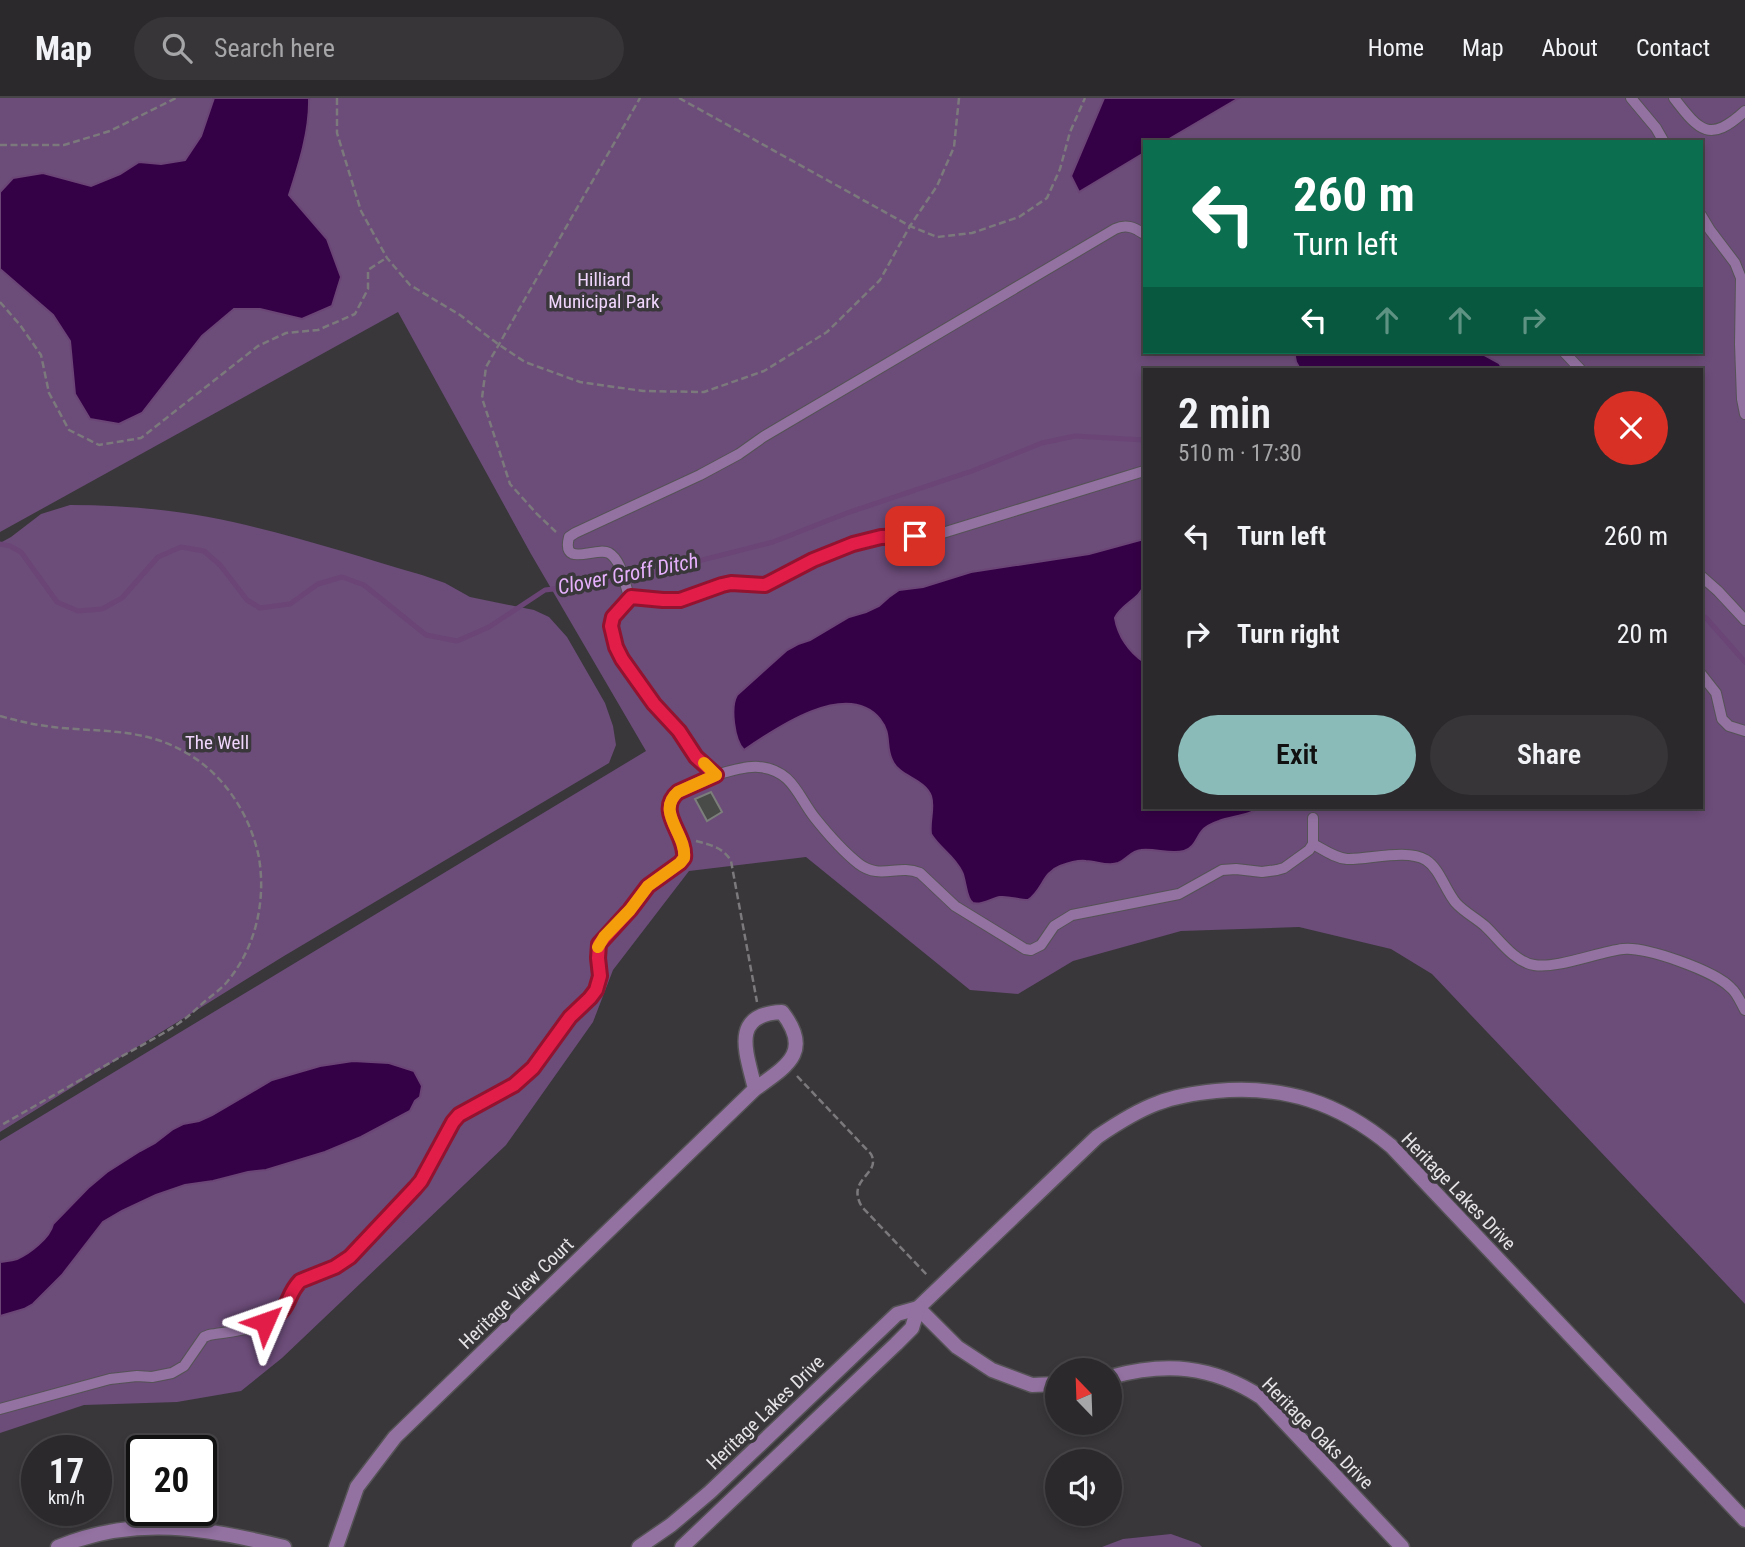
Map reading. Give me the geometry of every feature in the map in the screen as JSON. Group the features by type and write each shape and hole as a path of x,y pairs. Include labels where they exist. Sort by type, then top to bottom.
{"street":[{"path":"755,1089 745,1046 745,1033 755,1018 782,1012 790,1023 796,1049 787,1066"},
{"name":"Heritage View Court","path":"336,1547 357,1487 395,1437 755,1089 787,1066"},
{"name":"Heritage Lakes Drive","path":"639,1547 671,1525 710,1492 897,1314 918,1308 1097,1137 1115,1124 1158,1103 1209,1092 1254,1089 1297,1096 1338,1110 1391,1146 1745,1520"},
{"path":"918,1308 957,1347 992,1370 1032,1385 1045,1384"},
{"name":"Heritage Lakes Drive","path":"682,1547 896,1345 912,1328 918,1308"},
{"name":"Heritage Oaks Drive","path":"1122,1373 1155,1368 1181,1368 1218,1376 1242,1385 1261,1398 1402,1547"},
{"path":"58,1547 115,1531 170,1527 214,1531 284,1547"}],"lane":[{"path":"1631,98 1663,140"},
{"path":"1674,98 1693,120 1703,129 1710,131 1723,128 1745,111"},
{"path":"1703,218 1735,263 1741,278 1740,358 1745,414"},
{"path":"629,593 617,560 612,554 603,551 574,555 567,545 569,537 728,461 1115,229 1129,226 1143,233"},
{"path":"1566,354 1579,368"},
{"path":"629,593 663,600 680,600 731,583 765,585 813,560 861,542 881,537 946,533 1143,471"},
{"path":"1703,578 1745,620"},
{"path":"629,593 613,617 611,626 616,647 654,704 679,731 696,757 716,775"},
{"path":"1703,677 1716,693 1722,719 1729,726 1745,731"},
{"path":"0,1409 110,1379 164,1375 178,1371 190,1360 204,1338 244,1330 275,1318 288,1303 296,1284 335,1267 350,1257 421,1181 459,1115 519,1082 533,1068 570,1017 590,998 600,983 599,944 648,886 684,858 683,844 669,809 673,796 686,788 716,775 748,767 766,768 786,778 799,791 815,818 860,865 878,873 904,869 920,873 955,906 1025,949 1041,945 1054,926 1072,915 1179,894 1222,870 1277,870 1301,857 1313,844 1312,818"},
{"path":"1313,844 1343,859 1378,855 1411,856 1427,860 1458,905 1530,964 1550,965 1627,948 1648,951 1690,966 1723,982 1732,988 1745,1010"}],"path":[{"path":"0,145 64,145 110,131 176,98"},
{"path":"337,98 338,133 361,211 387,258 410,285 460,315 525,362 580,382 643,391 704,392 764,371 827,332 880,280 910,226 937,186 954,147 959,98"},
{"path":"561,537 510,484 482,398 486,367 640,98"},
{"path":"680,98 910,226 937,237 972,233 1019,217 1047,198 1085,98"},
{"path":"0,302 41,355 49,393 69,430 99,445 141,438 258,345 286,333 318,330 355,314 368,289 368,270 387,258"},
{"path":"0,716 28,724 140,735 191,755 231,792 245,816 257,848 262,877 259,914 247,950 227,982 180,1023 0,1126"},
{"path":"678,832 724,851 731,861 754,992 762,1015"},
{"path":"787,1066 871,1154 873,1165 856,1191 857,1198 862,1207 940,1288"}],"green space":[{"name":"Hilliard Municipal Park","path":"0,98 1745,98 1745,1304 1432,974 1391,949 1299,927 1181,931 1073,961 1018,994 970,990 806,857 689,871 613,970 593,1022 506,1145 282,1358 241,1391 177,1402 84,1405 0,1433 0,1141 646,751 531,554 398,312 0,532"},
{"name":"The Well","path":"70,505 159,510 224,520 290,536 422,575 445,583 470,597 534,610 549,617 567,637 605,703 616,745 609,763 284,956 0,1132 0,543 41,514"},
{"path":"1171,1534 1202,1547 1102,1547 1123,1539"}],"shaded area":[{"path":"214,98 309,98 306,135 289,195 327,239 341,277 332,306 302,319 260,309 234,309 202,336 142,413 119,424 90,419 75,394 70,341 53,315 0,269 0,192 13,178 43,173 91,186 120,174 139,162 161,164 185,160 201,136"},
{"path":"1104,98 1239,98 1167,140 1143,140 1143,154 1079,192 1071,176"},
{"path":"1294,354 1483,354 1499,363 1502,368 1299,368"},
{"path":"1143,539 1143,588 1115,618 1125,643 1143,661 1143,809 1256,809 1207,826 1187,850 1138,851 1114,864 1090,861 1070,863 1054,869 1028,900 1000,897 973,903 959,866 931,834 932,805 928,790 895,766 884,724 866,708 849,704 831,705 792,720 744,750 741,745 734,715 737,695 787,650 849,617 879,606 899,590 923,587 971,572 1089,554"},
{"path":"353,1061 389,1063 414,1071 422,1086 420,1097 410,1111 361,1137 325,1152 266,1170 185,1185 122,1211 103,1222 62,1275 33,1304 0,1316 0,1262 17,1259 38,1245 48,1235 53,1224 107,1172 173,1129 212,1115 272,1080 320,1066"}],"building":[{"path":"711,792 722,812 707,821 695,799"}],"waterway":[{"name":"Clover Groff Ditch","path":"0,544 21,552 57,602 78,611 102,609 122,598 158,557 181,547 204,551 220,565 247,600 260,608 290,604 318,584 342,577 364,585 426,635 457,641 489,627 545,590 604,583 773,542 847,513 972,471 1042,443 1075,436 1143,440"},
{"name":"Clover Groff Ditch","path":"1703,616 1745,662"}],"slow traffic":[{"path":"598,947 630,910 641,892 684,858 683,844 670,816 670,802 678,792 716,775 704,763"}],"route":[{"path":"265,1322 280,1314 296,1284 335,1267 350,1257 415,1188 459,1115 514,1085 533,1068 570,1017 590,998 600,983 598,950 604,937 630,910 641,892 684,858 683,844 670,816 670,802 678,792 716,775 696,757 679,731 654,704 622,659 611,626 619,609 631,597 680,600 731,583 765,585 813,560 853,544 881,537 915,536"}]}
